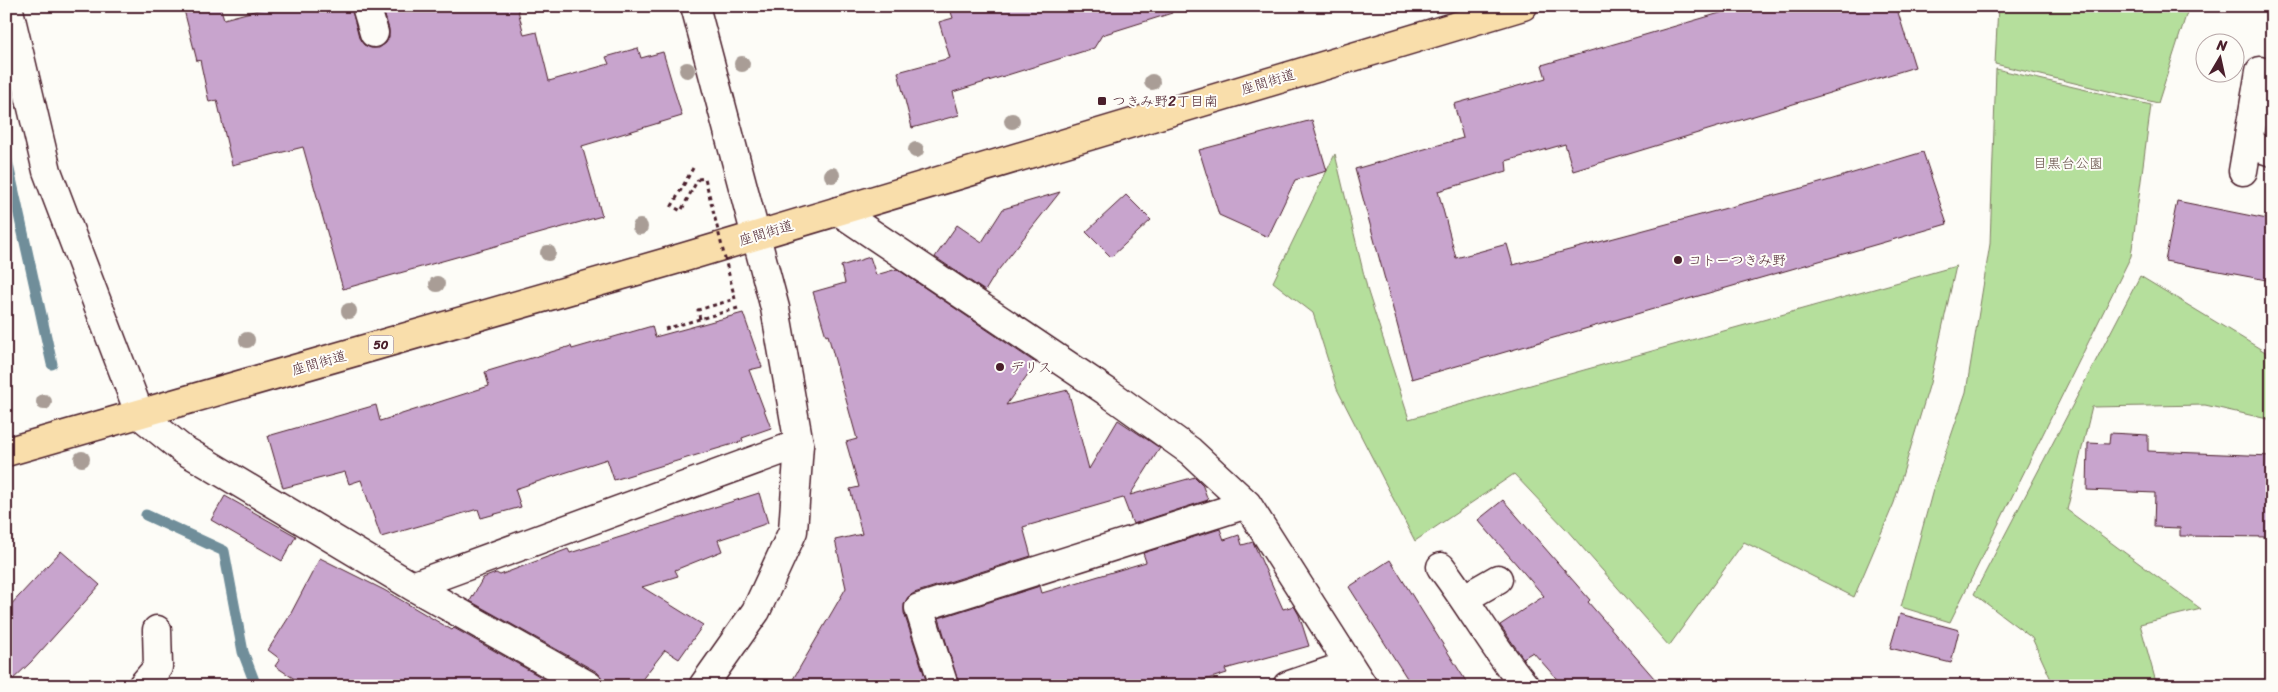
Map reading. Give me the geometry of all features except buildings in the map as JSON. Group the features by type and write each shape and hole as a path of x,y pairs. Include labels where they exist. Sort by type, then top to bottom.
{"main road":[{"name":"座間街道","path":"6,452 140,415 756,236 1464,14 1523,6"}],"street":[{"path":"8,6 47,171 140,415 182,448 412,586 589,686"},
{"path":"366,6 374,33"},
{"path":"695,6 775,308 799,444 794,531 756,611 702,686"},
{"path":"2243,171 2260,148 2260,71"},
{"path":"838,211 1106,391 1190,451 1247,504 1356,675 1287,686"},
{"path":"412,586 799,444"},
{"path":"944,686 919,608 1247,504"},
{"path":"1441,567 1465,598 1512,670 1525,686"},
{"path":"1465,598 1498,579"},
{"path":"142,686 158,667 158,630"}],"path":[{"path":"693,168 672,206 681,211 698,179 705,178 735,299 698,310 700,320"},
{"path":"665,329 738,308"}],"green space":[{"path":"1998,6 2189,6 2158,103 1995,64"},
{"name":"目黒台公園","path":"1996,69 2151,105 2131,256 1950,622 1901,607 1934,486 1966,392 1990,244"},
{"path":"1335,154 1368,292 1409,419 1956,266 1930,383 1894,503 1854,597 1744,542 1669,646 1566,529 1514,474 1415,541 1337,389 1313,313 1273,282"},
{"path":"2140,276 2272,356 2272,420 2205,405 2092,407 2067,510 2201,609 2140,624 2157,686 2054,686 2032,638 1974,594"}],"waterway":[{"path":"6,156 52,364"},
{"path":"146,515 224,551 243,652 256,686"}],"place":[{"name":"つきみ野2丁目南","path":"1102,101"},
{"name":"コトーつきみ野","path":"1678,260"},
{"name":"デリス","path":"1000,367"}]}
